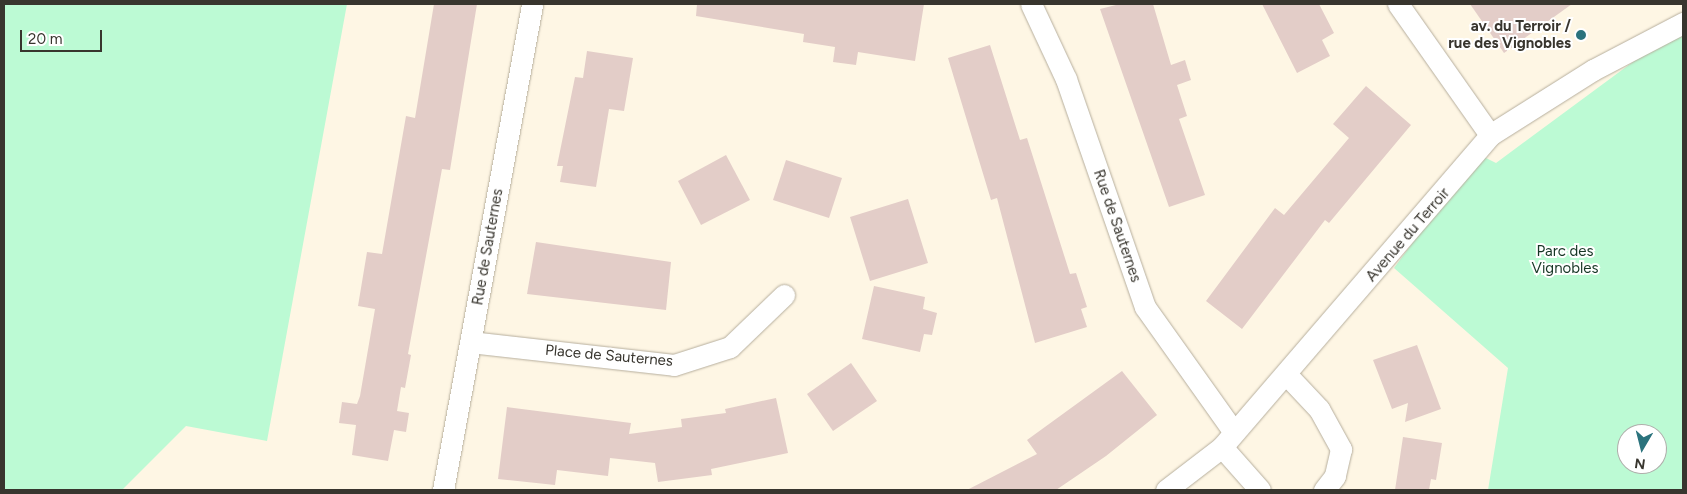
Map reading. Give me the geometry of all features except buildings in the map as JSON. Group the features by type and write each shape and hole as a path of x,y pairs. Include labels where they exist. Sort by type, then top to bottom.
{"street":[{"name":"Rue de Sauternes","path":"443,490 532,4"},
{"name":"Rue de Sauternes","path":"1031,4 1066,79 1145,307 1260,490"},
{"path":"1398,4 1490,135"},
{"name":"Avenue du Terroir","path":"1166,490 1228,439 1286,374 1490,135 1593,70 1683,23"},
{"name":"Place de Sauternes","path":"470,342 674,365 730,347 784,295"},
{"path":"1286,374 1319,409 1341,449 1335,476 1324,490"}],"green space":[{"path":"4,4 347,4 267,441 186,426 122,490 4,490"},
{"name":"Parc des Vignobles","path":"1683,25 1683,490 1488,490 1508,368 1394,268 1478,154 1496,163"}],"place":[{"name":"av. du Terroir / rue des Vignobles","path":"1581,35"}]}
